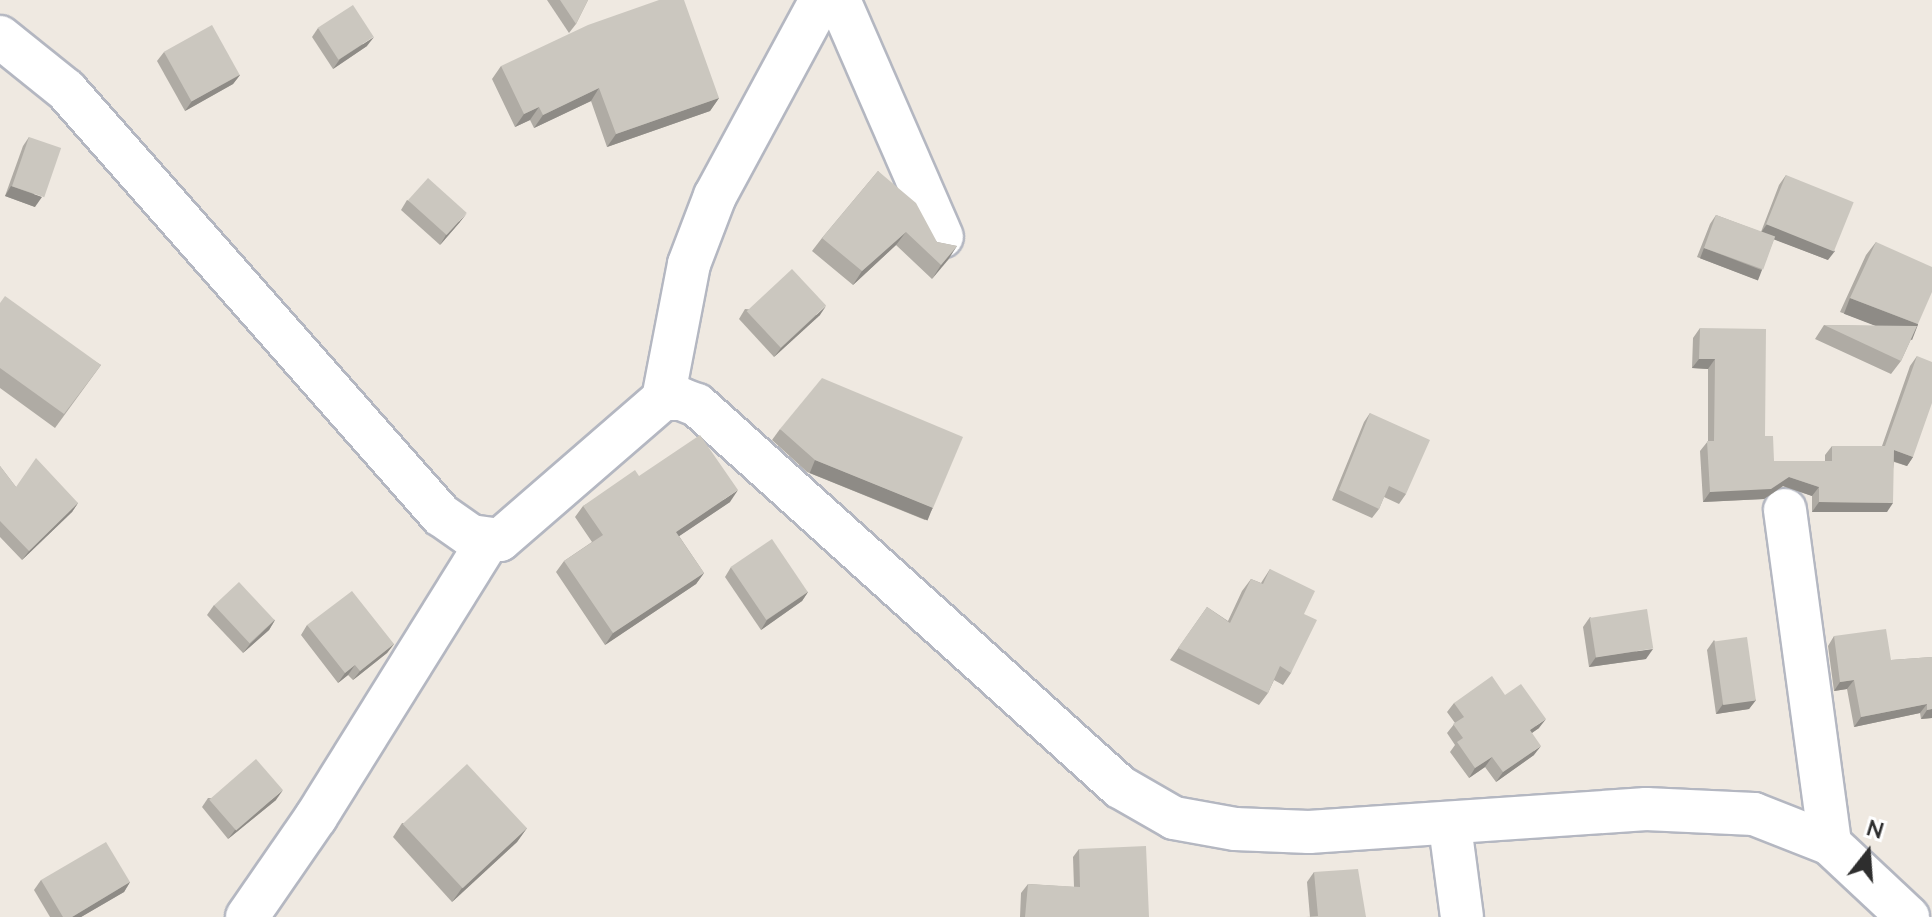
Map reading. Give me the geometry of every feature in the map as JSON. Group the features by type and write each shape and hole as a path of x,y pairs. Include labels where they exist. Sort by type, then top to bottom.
{"street":[{"path":"247,917 316,817 487,542 518,527 663,399 689,264 715,196 821,0"},
{"path":"839,0 942,237"},
{"path":"0,37 66,90 441,515 487,542"},
{"path":"663,399 697,405 1120,787 1174,818 1235,829 1309,832 1450,826 1646,809 1754,814 1830,844 1908,917"},
{"path":"1785,510 1830,844"},
{"path":"1450,826 1462,917"}],"building":[{"path":"560,0 588,0 576,24"},
{"path":"659,0 684,0 719,98 616,134 599,88 543,115 539,107 524,114 501,66 588,25"},
{"path":"353,5 374,37 338,60 318,28"},
{"path":"212,25 240,75 192,102 164,52"},
{"path":"29,137 61,148 44,197 12,186"},
{"path":"878,171 916,203 937,242 957,246 941,265 906,232 862,271 822,238"},
{"path":"1786,175 1854,202 1834,251 1766,224"},
{"path":"428,178 467,213 447,235 408,200"},
{"path":"1716,215 1775,237 1763,269 1704,248"},
{"path":"1876,242 1932,267 1932,292 1918,324 1850,298"},
{"path":"792,269 826,306 781,348 747,311"},
{"path":"5,296 101,365 64,414 0,368 0,303"},
{"path":"1824,325 1917,326 1901,361"},
{"path":"1700,328 1766,329 1765,436 1773,436 1774,461 1832,461 1832,446 1885,446 1917,356 1932,362 1932,403 1913,457 1894,450 1893,503 1819,502 1819,487 1789,477 1771,489 1710,492 1707,441 1714,441 1715,359 1699,359"},
{"path":"822,378 963,437 933,508 815,460 780,429"},
{"path":"1370,413 1430,440 1406,494 1389,486 1379,509 1339,490"},
{"path":"700,435 738,490 676,532 704,573 613,633 564,561 603,535 583,506 635,470 639,476"},
{"path":"36,458 78,503 29,551 0,521 0,466 16,487"},
{"path":"772,539 808,592 766,620 731,567"},
{"path":"1270,569 1315,591 1304,614 1317,620 1291,673 1280,666 1268,693 1178,648 1207,607 1230,623 1251,579 1263,584"},
{"path":"239,582 274,620 250,643 214,605"},
{"path":"352,591 394,644 360,671 355,665 345,673 307,625"},
{"path":"1647,609 1653,649 1596,658 1590,618"},
{"path":"1886,629 1891,660 1932,657 1932,709 1927,710 1927,704 1861,717 1854,680 1840,682 1834,636"},
{"path":"1747,637 1756,700 1723,705 1714,642"},
{"path":"1492,676 1505,695 1521,684 1546,719 1530,730 1541,746 1503,772 1492,757 1475,768 1457,742 1463,738 1453,724 1464,717 1454,703"},
{"path":"256,759 283,790 236,831 209,800"},
{"path":"467,764 527,828 463,888 403,824"},
{"path":"106,842 130,882 72,917 63,917 41,880"},
{"path":"1146,846 1149,917 1025,917 1028,884 1080,887 1079,849"},
{"path":"1358,869 1366,917 1306,917 1318,916 1314,872"}]}
